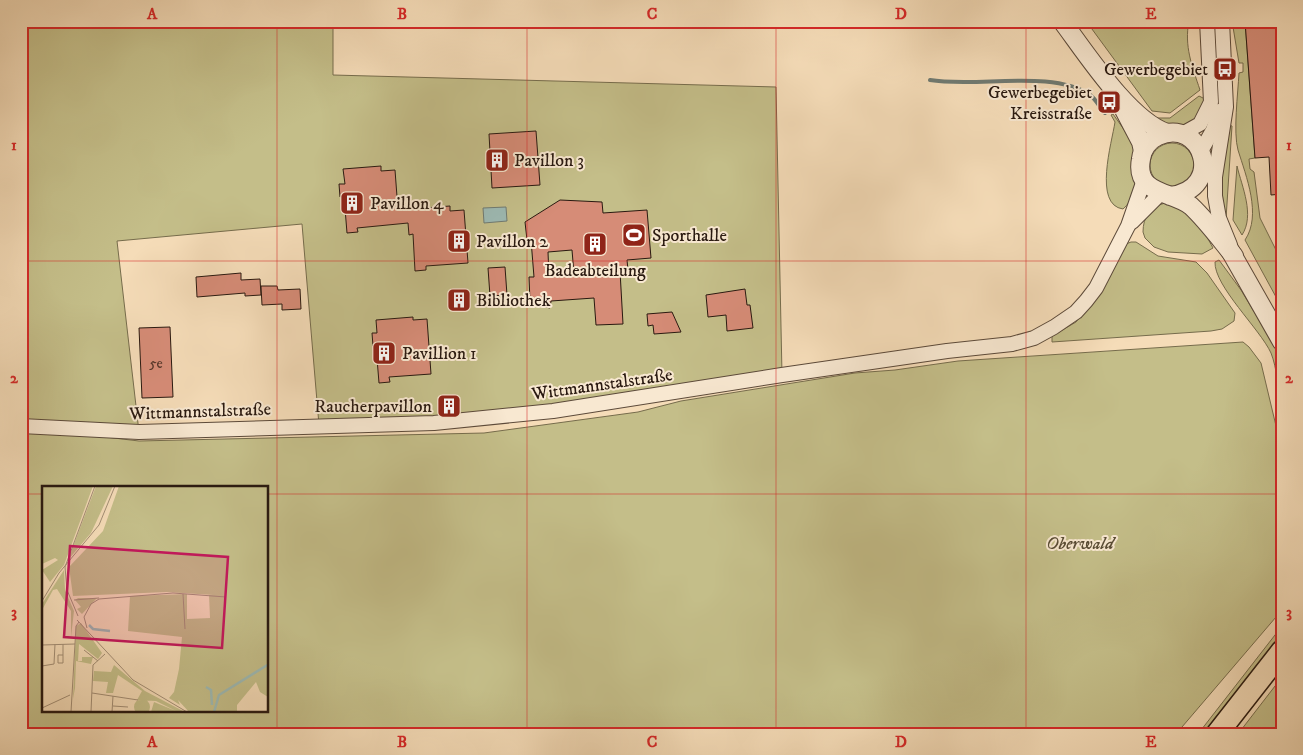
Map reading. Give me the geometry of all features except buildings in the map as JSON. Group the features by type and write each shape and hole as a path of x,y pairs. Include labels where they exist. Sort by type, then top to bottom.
{"main road":[{"path":"1217,734 1282,651"}],"street":[{"path":"1062,21 1113,88 1142,142 1143,151"},
{"path":"1207,21 1211,102 1200,124 1149,142 1140,160 1144,180 1165,195 1184,201 1234,256"},
{"path":"1222,21 1225,87 1224,122 1216,177 1216,196 1219,218 1234,256"},
{"path":"1201,151 1217,120 1225,87"},
{"path":"1113,88 1156,129 1190,138 1201,151 1204,162 1203,172 1198,182 1191,190 1165,195"},
{"name":"Wittmannstalstraße","path":"21,426 138,432 434,423 553,411 782,375 947,351 1012,344 1034,338 1076,312 1096,288 1128,226 1144,180"},
{"path":"1198,182 1198,192 1207,215 1234,256 1282,342"},
{"name":"Wittmannstalstraße","path":"1128,226 1165,195"}],"green space":[{"path":"21,21 333,21 333,75 776,87 782,375 484,419 319,425 302,224 117,241 139,432 21,426"},
{"path":"1078,21 1189,21 1188,47 1200,90 1170,113 1152,111 1089,25 1085,28"},
{"path":"1232,21 1245,21 1255,158 1249,159 1250,169 1254,172 1260,218 1282,262 1282,308 1245,240 1250,230 1252,207 1251,195 1237,142 1236,123 1239,73 1243,72 1243,63 1239,63"},
{"path":"1199,96 1205,99 1202,108 1198,117 1188,125 1171,125 1155,118 1170,118"},
{"path":"1113,114 1130,138 1133,136 1135,155 1136,175 1133,194 1123,209 1114,205 1109,197 1106,185 1108,157 1115,122 1111,115"},
{"path":"1229,125 1232,126 1226,219 1222,184"},
{"path":"1176,143 1188,149 1193,157 1193,173 1188,181 1180,186 1168,187 1156,181 1151,173 1150,161 1156,149 1164,144"},
{"path":"1237,166 1247,210 1246,227 1242,235 1233,220"},
{"path":"1165,203 1174,204 1189,212 1213,248 1202,254 1168,252 1154,247 1145,238 1143,232 1144,222 1151,210"},
{"path":"1136,242 1158,256 1196,262 1207,273 1235,313 1234,321 1222,329 1211,331 1052,342 1052,336 1076,322 1100,292 1126,244"},
{"path":"1219,260 1241,290 1279,353 1282,361 1282,406 1271,353 1222,283 1215,262"},
{"name":"Oberwald","path":"1243,342 1249,347 1261,363 1282,451 1282,610 1176,734 21,734 21,427 139,441 484,433 638,412 681,401 855,373 895,370 958,361"},
{"path":"1282,626 1282,642 1207,734 1198,734"},
{"path":"1282,677 1282,734 1238,734"}],"water":[{"path":"506,207 507,221 484,223 483,208"}],"waterway":[{"path":"930,80 949,82 1035,81 1055,83 1074,87 1090,95 1105,113"}],"place":[{"name":"Gewerbegebiet","path":"1225,69"},
{"name":"Gewerbegebiet Kreisstraße","path":"1109,102"},
{"name":"Pavillon 3","path":"497,160"},
{"name":"Pavillon 4","path":"352,203"},
{"name":"Sporthalle","path":"634,235"},
{"name":"Pavillon 2","path":"459,241"},
{"name":"Badeabteilung","path":"595,244"},
{"name":"Bibliothek","path":"459,300"},
{"name":"Pavillion 1","path":"384,353"},
{"name":"Raucherpavillon","path":"449,406"}]}
